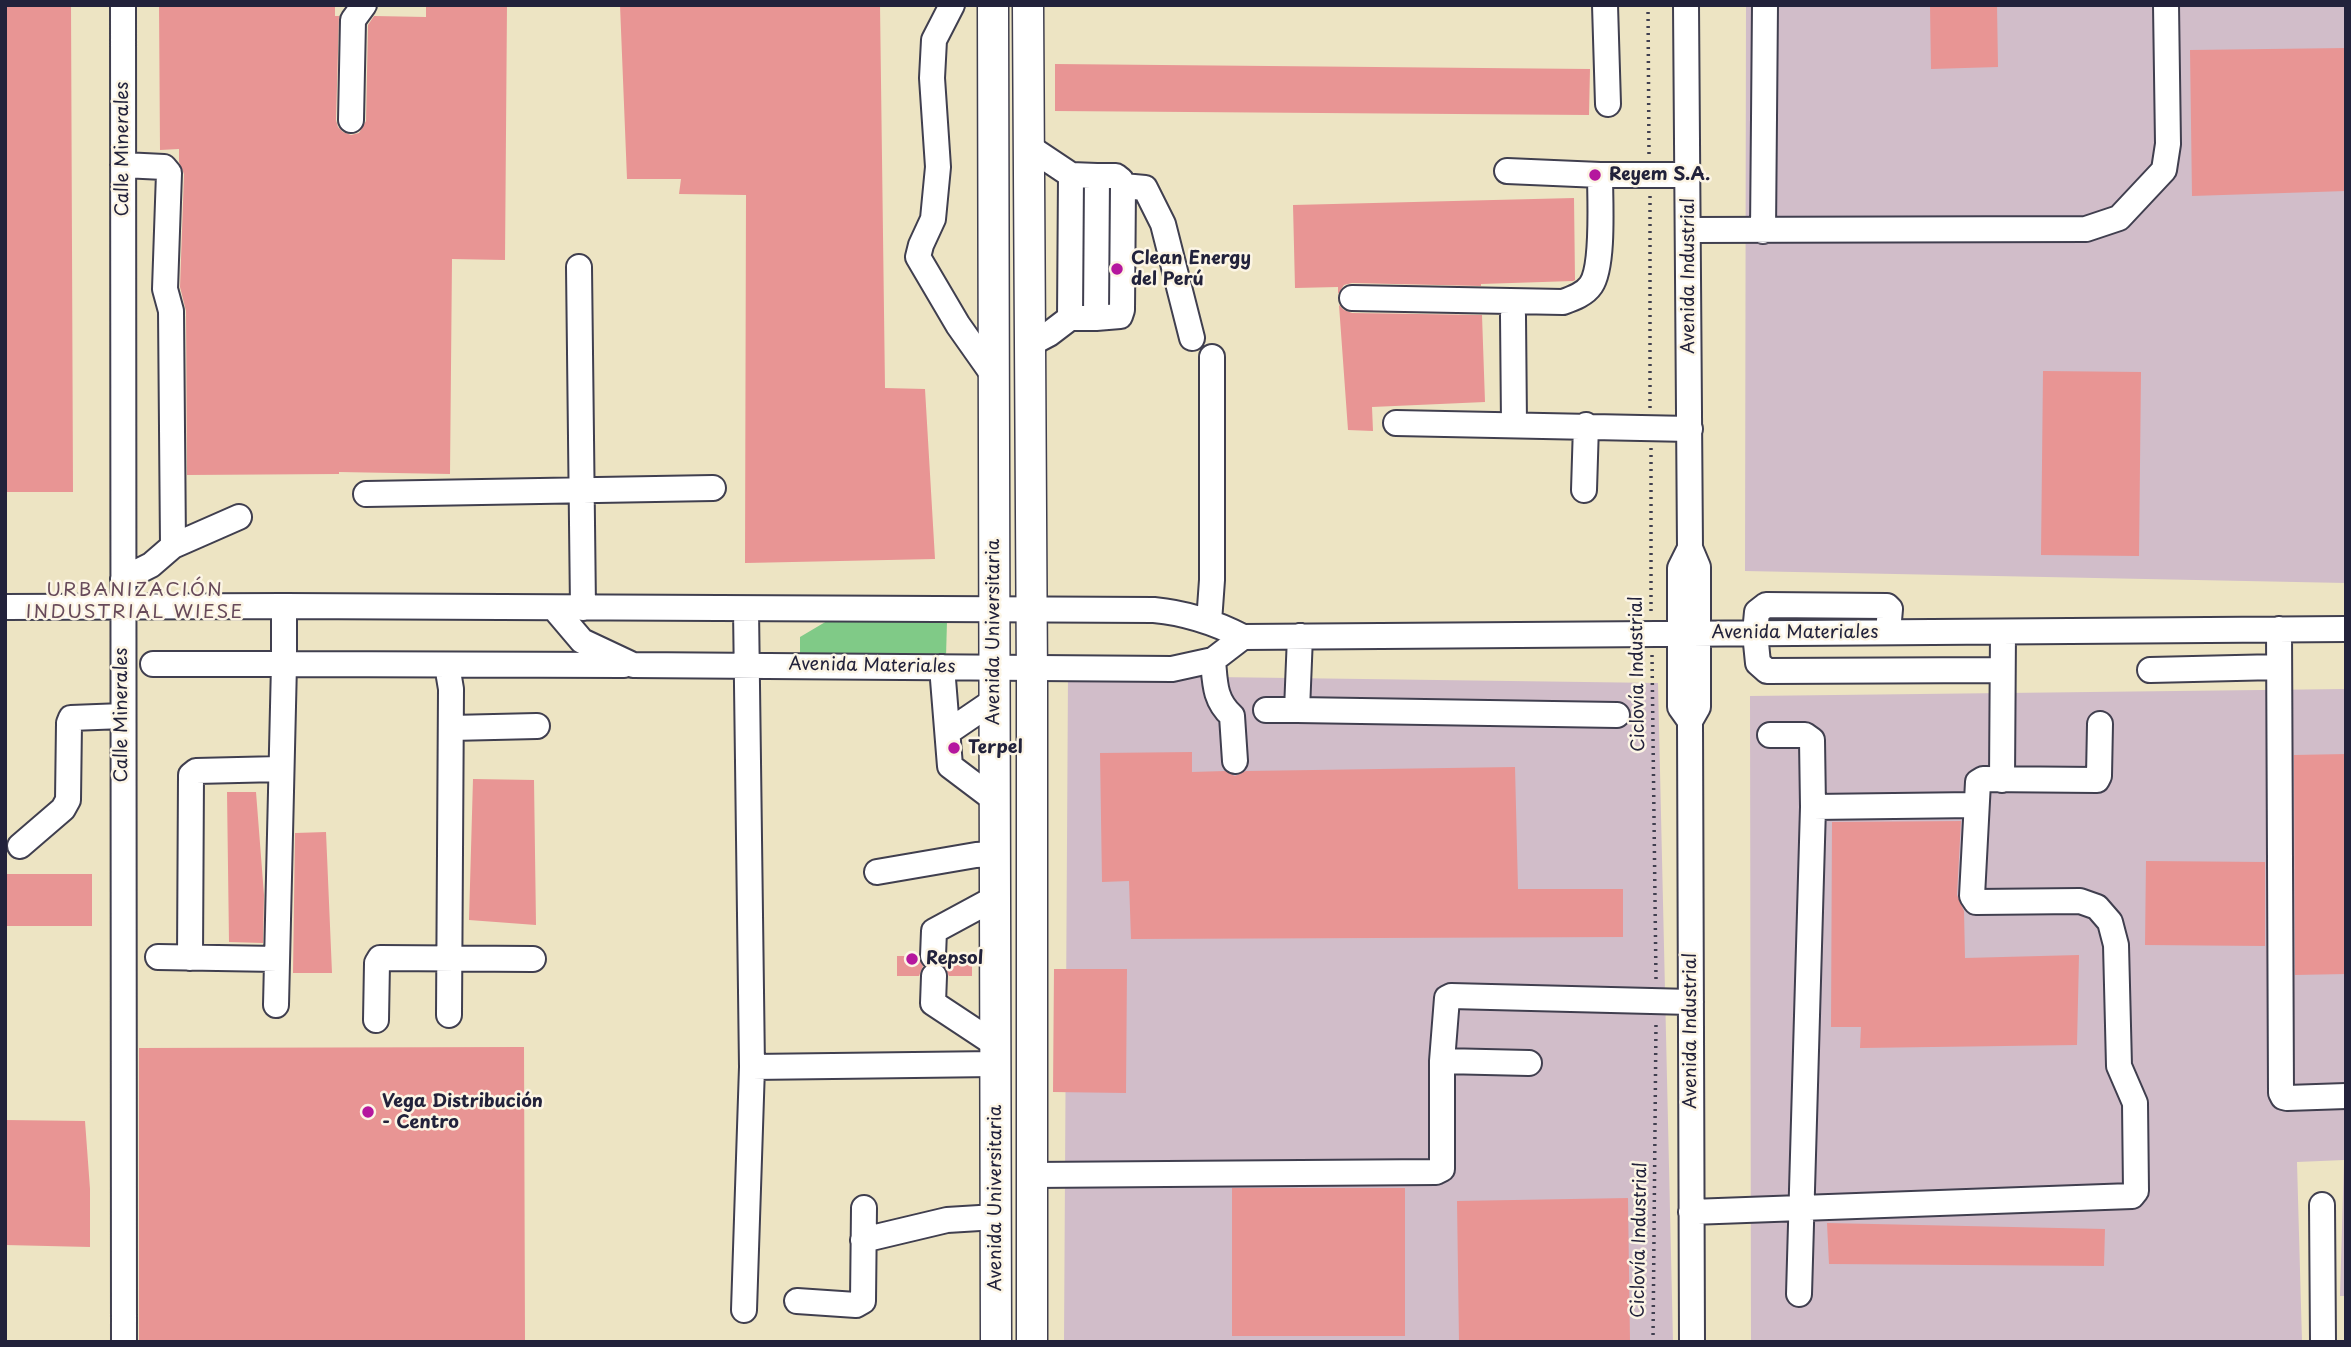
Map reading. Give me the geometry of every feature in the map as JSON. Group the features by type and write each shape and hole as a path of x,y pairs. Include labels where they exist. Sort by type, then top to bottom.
{"main road":[{"name":"Avenida Universitaria","path":"993,5 996,1342"},
{"name":"Avenida Universitaria","path":"1028,5 1032,1342"},
{"path":"994,344 1030,344"},
{"path":"996,1187 1032,1181"}],"street":[{"name":"Calle Minerales","path":"123,5 124,1342"},
{"path":"351,121 353,20 364,5"},
{"path":"952,5 934,40 932,78 937,167 933,219 918,257 958,325 994,376"},
{"path":"1605,5 1608,104"},
{"name":"Avenida Industrial","path":"1686,5 1690,548 1698,567 1689,634 1698,707 1690,721 1692,1342"},
{"path":"1763,230 1765,5"},
{"path":"1689,230 2086,229 2119,218 2164,170 2168,144 2166,5"},
{"path":"1029,147 1071,175 1116,176 1123,186 1120,316 1114,319 1070,318 1030,344"},
{"path":"123,165 164,167 169,173 165,289 171,311 173,546"},
{"path":"1507,171 1689,175"},
{"path":"1070,318 1071,175"},
{"path":"1352,298 1563,302 1582,294 1592,284 1598,267 1600,175"},
{"path":"1096,318 1097,176"},
{"path":"1123,186 1145,188 1163,224 1192,338"},
{"path":"579,267 583,608"},
{"path":"1513,316 1514,424"},
{"path":"1209,622 1212,580 1212,357"},
{"path":"1396,423 1690,429"},
{"path":"1584,490 1586,425"},
{"path":"366,494 713,488"},
{"path":"123,579 150,565 173,546 239,517"},
{"path":"1888,632 1891,608 1887,606 1766,605 1757,612 1755,633 1758,663 1767,671 2002,670"},
{"path":"276,1005 284,606"},
{"path":"1805,606 1805,633"},
{"name":"Avenida Materiales","path":"5,607 1154,610 1180,612 1243,637 2346,629"},
{"name":"Avenida Materiales","path":"554,608 582,641 634,665 1172,669 1213,660 1243,637"},
{"path":"744,1310 752,1067 746,609"},
{"path":"2279,629 2281,1093 2287,1098 2346,1096"},
{"path":"2002,780 2003,632"},
{"path":"1297,710 1300,636"},
{"path":"1213,660 1216,693 1220,703 1232,716 1235,761"},
{"path":"153,664 634,665"},
{"path":"447,665 451,689 449,1015"},
{"path":"942,667 950,766 995,800"},
{"path":"2150,670 2279,667"},
{"path":"948,732 995,700"},
{"path":"1266,710 1617,715"},
{"path":"20,846 63,809 68,800 71,718 122,716"},
{"path":"1691,1212 2132,1196 2136,1191 2134,1103 2119,1066 2116,945 2110,922 2097,907 2080,901 1973,900 1978,782 1983,779 2097,780 2100,724"},
{"path":"451,728 537,726"},
{"path":"1770,735 1805,735 1812,740 1813,807 1799,1294"},
{"path":"190,958 191,775 196,771 280,769"},
{"path":"1813,807 1975,805"},
{"path":"877,872 995,854"},
{"path":"995,898 934,931 933,1003 995,1054"},
{"path":"158,957 277,959"},
{"path":"376,1020 377,963 380,958 533,959"},
{"path":"1032,1181 1436,1172 1441,1170 1442,1164 1442,1060 1447,998 1691,1002"},
{"path":"752,1067 995,1054"},
{"path":"1442,1060 1529,1063"},
{"path":"2322,1205 2334,1315 2323,1342"},
{"path":"797,1301 860,1304 863,1301 864,1208"},
{"path":"863,1240 947,1220 996,1217"}],"path":[{"name":"Ciclovía Industrial","path":"1648,5 1656,1000 1653,1342"}],"shaded area":[{"path":"1746,5 2346,5 2346,583 1745,571"},
{"path":"1068,675 1658,683 1673,1342 1064,1342"},
{"path":"2346,689 2346,1296 2340,1296 2344,1160 2297,1162 2302,1342 1751,1342 1750,696"}],"green space":[{"path":"827,621 947,621 946,657 800,653 800,637"}],"building":[{"path":"5,5 71,5 73,492 5,492"},
{"path":"159,5 335,5 335,16 339,16 336,120 343,132 351,135 359,133 366,121 368,25 374,16 426,17 426,5 507,5 505,260 452,259 450,474 339,472 187,475 186,311 180,287 184,174 179,162 179,149 160,150"},
{"path":"620,5 880,5 885,388 925,389 935,559 745,563 746,195 679,194 681,179 627,179"},
{"path":"1930,5 1997,5 1998,67 1931,69"},
{"path":"2346,48 2346,191 2192,196 2190,50"},
{"path":"1055,64 1590,69 1589,115 1055,111"},
{"path":"1574,198 1573,281 1481,286 1352,283 1344,285 1338,294 1338,287 1295,288 1293,205"},
{"path":"1339,305 1352,313 1482,315 1485,402 1372,407 1373,431 1348,430"},
{"path":"2043,371 2141,372 2139,556 2041,555"},
{"path":"1192,752 1192,772 1225,771 1235,776 1246,771 1515,767 1518,889 1623,889 1623,937 1131,939 1129,881 1102,882 1100,753"},
{"path":"2346,754 2346,974 2295,975 2294,755"},
{"path":"473,779 534,780 536,925 469,920"},
{"path":"227,792 256,792 264,895 263,943 229,942"},
{"path":"1961,821 1957,895 1964,911 1965,958 2079,955 2077,1045 1860,1048 1861,1027 1831,1027 1832,822"},
{"path":"326,832 332,973 293,973 295,833"},
{"path":"2146,861 2265,862 2265,946 2145,945"},
{"path":"5,874 92,874 92,926 5,926"},
{"path":"897,956 918,956 923,966 919,976 897,976"},
{"path":"948,957 972,957 972,976 949,976 944,966"},
{"path":"1054,969 1127,969 1126,1093 1053,1092"},
{"path":"524,1047 525,1342 139,1342 139,1048"},
{"path":"5,1120 85,1121 90,1189 90,1247 5,1245"},
{"path":"1232,1188 1405,1188 1405,1336 1232,1336"},
{"path":"1628,1198 1630,1342 1459,1342 1457,1201"},
{"path":"1827,1223 2105,1229 2104,1266 1829,1264"}],"place":[{"name":"Reyem S.A.","path":"1595,175"},
{"name":"Clean Energy del Perú","path":"1117,269"},
{"name":"Terpel","path":"954,748"},
{"name":"Repsol","path":"912,959"},
{"name":"Vega Distribución - Centro","path":"368,1112"}],"district":[{"name":"URBANIZACIÓN INDUSTRIAL WIESE","path":"135,602"}]}
